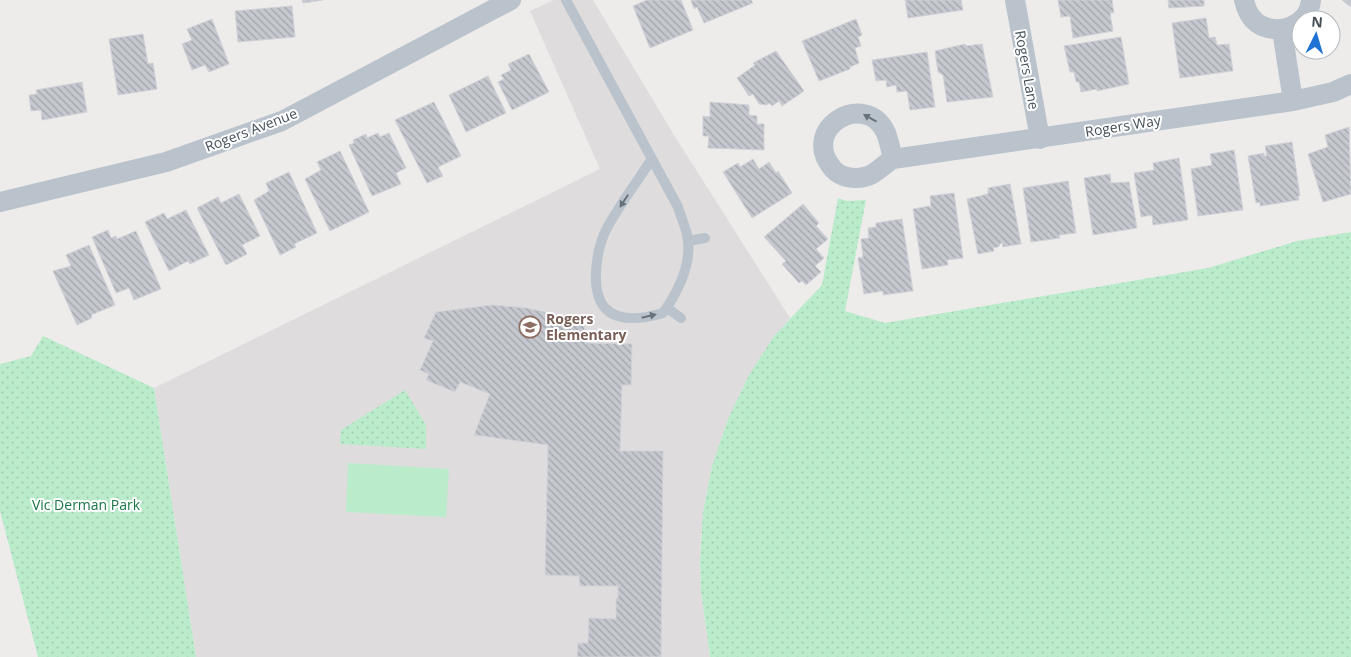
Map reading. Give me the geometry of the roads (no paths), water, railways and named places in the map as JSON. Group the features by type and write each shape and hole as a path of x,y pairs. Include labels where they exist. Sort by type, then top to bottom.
{"street":[{"name":"Rogers Avenue","path":"0,202 166,162 282,121 511,0"},
{"name":"Rogers Lane","path":"1014,0 1040,139"},
{"path":"1244,0 1248,12 1256,22 1268,28 1282,30 1295,25 1305,16 1311,0"},
{"path":"1282,30 1294,101"},
{"name":"Rogers Way","path":"893,159 1294,101 1333,92 1351,84"}],"lane":[{"path":"566,0 678,207 688,241 686,263 678,292 663,313 643,318 619,316 605,308 596,288 596,262 607,229 651,160"},
{"path":"688,241 705,238"},
{"path":"666,308 681,318"}],"place":[{"name":"Rogers Elementary","path":"530,327"}],"park label":[{"name":"Vic Derman Park","path":"86,505"}]}
